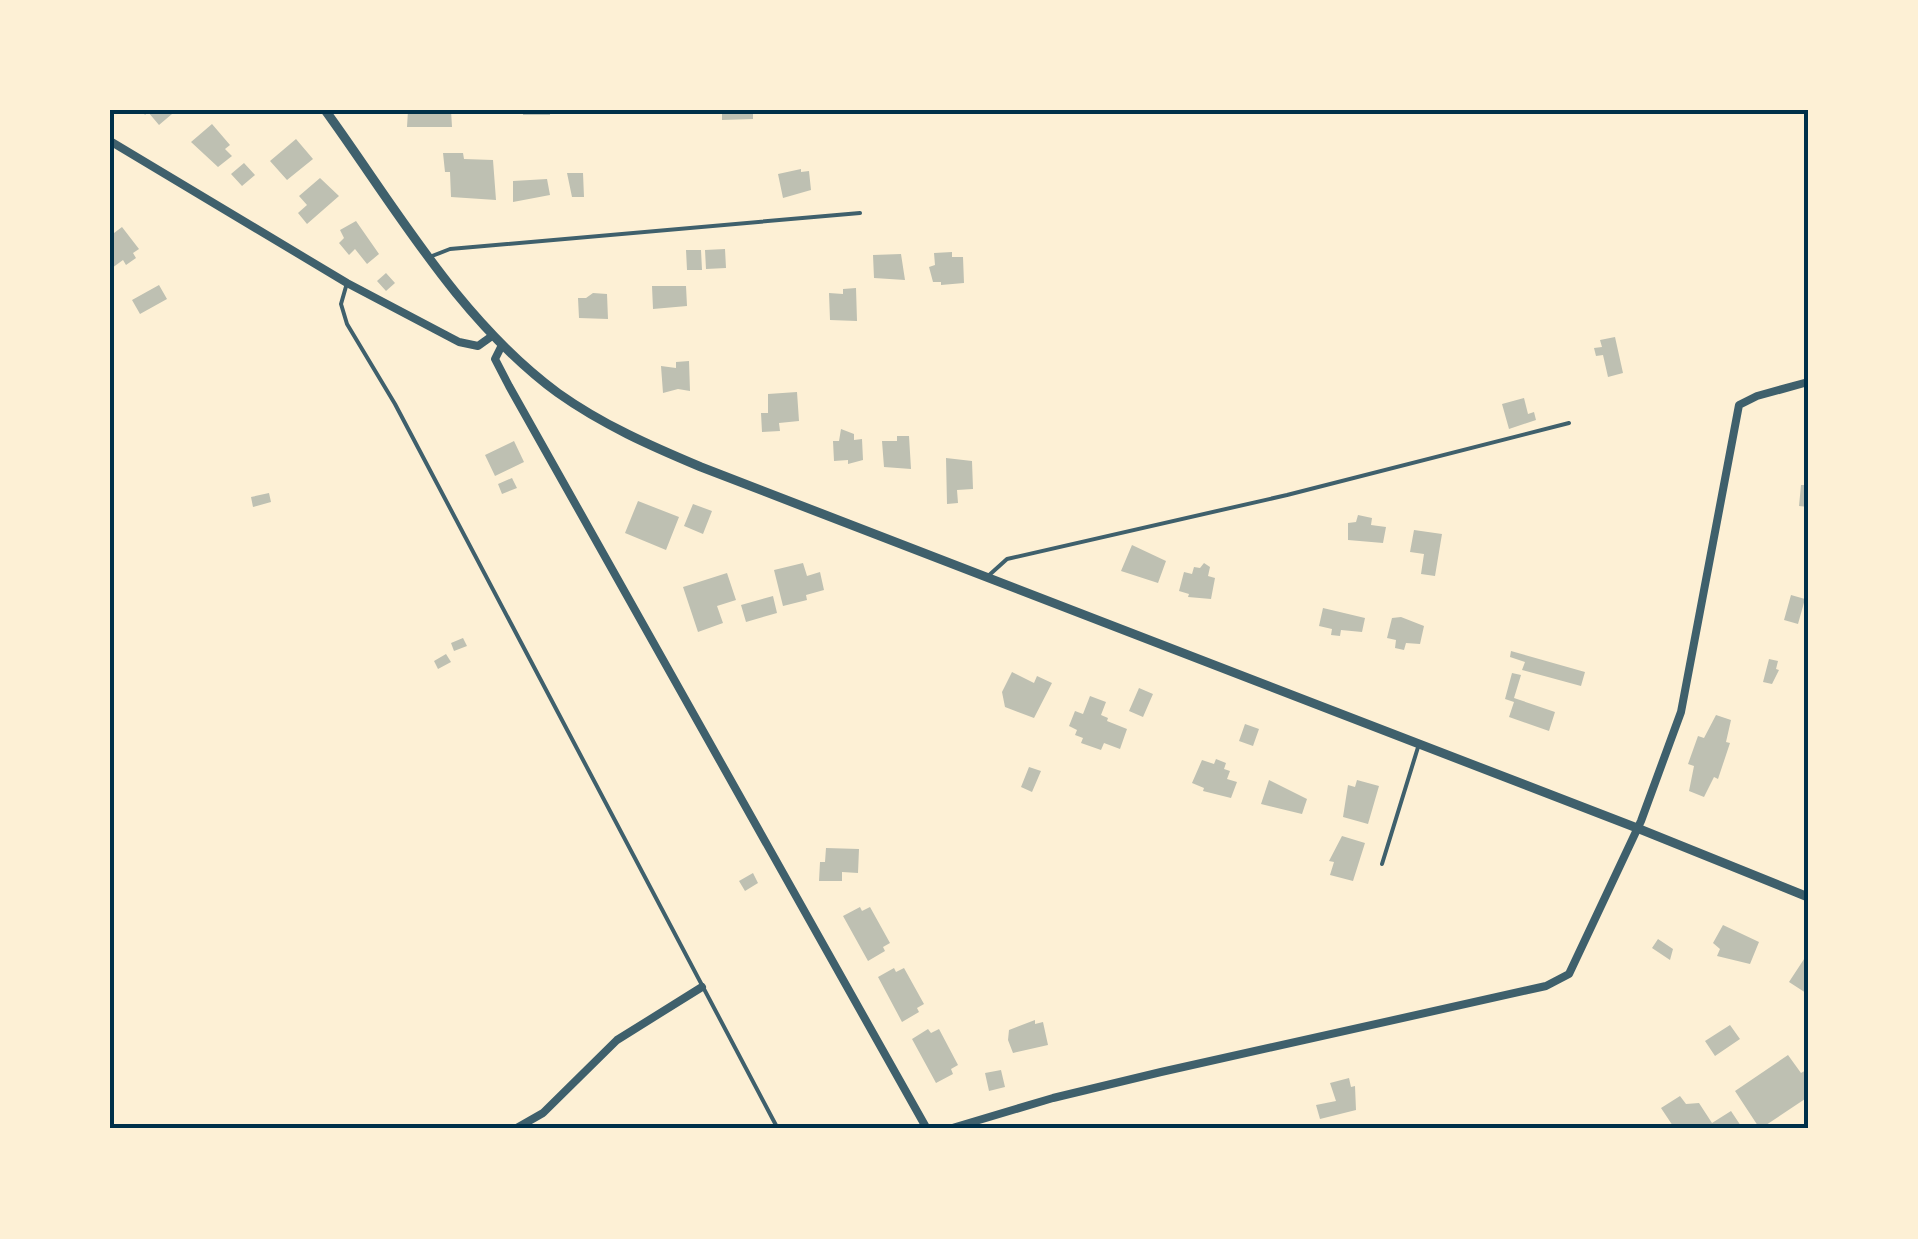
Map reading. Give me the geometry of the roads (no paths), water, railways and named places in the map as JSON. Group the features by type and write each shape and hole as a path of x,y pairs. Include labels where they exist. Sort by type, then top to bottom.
{"street":[{"path":"325,110 492,336 559,393 632,438 1808,897"},
{"path":"110,140 347,282 459,342 478,346 492,336"},
{"path":"502,345 496,359 508,386 927,1129"},
{"path":"949,1129 1053,1098 1558,982 1569,974 1638,828 1681,712 1739,406 1757,396 1808,382"},
{"path":"515,1129 542,1113 617,1040 702,987"}],"lane":[{"path":"430,257 450,249 860,213"},
{"path":"347,282 341,304 347,324 395,404 778,1129"},
{"path":"987,578 1007,559 1287,496 1569,424"},
{"path":"1382,864 1419,744"}]}
